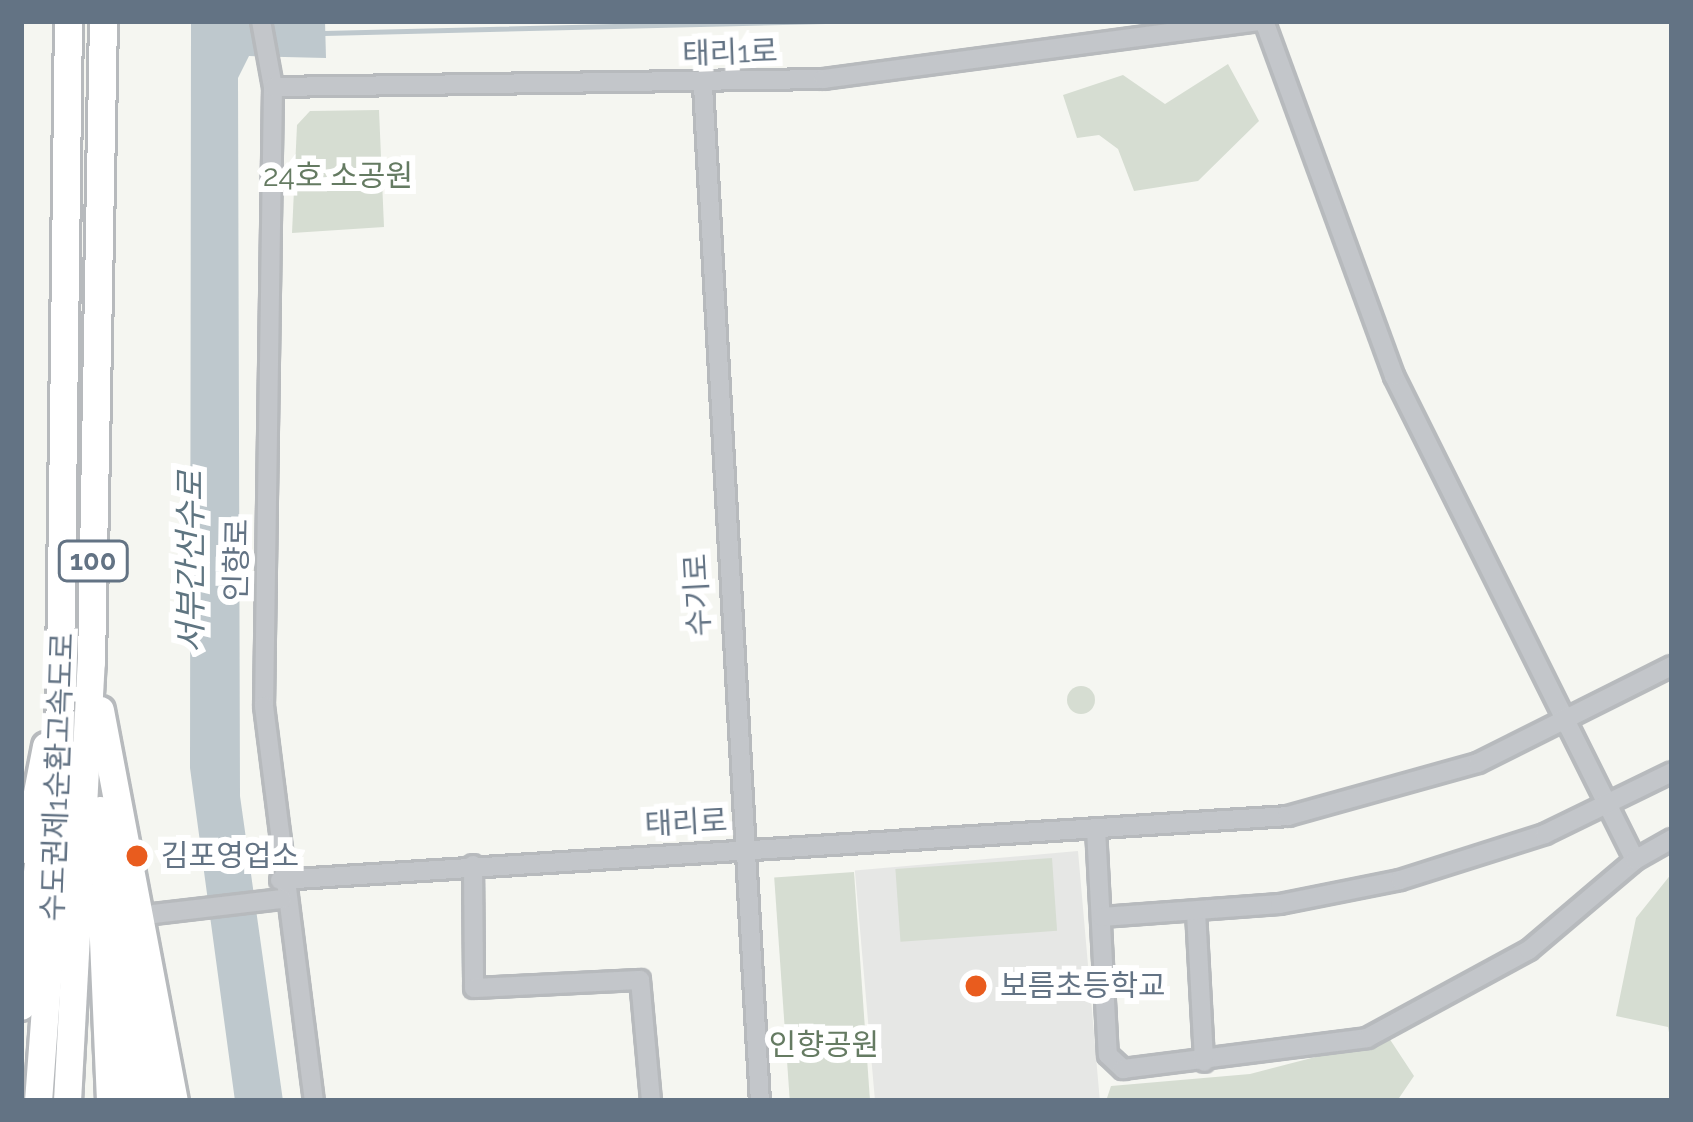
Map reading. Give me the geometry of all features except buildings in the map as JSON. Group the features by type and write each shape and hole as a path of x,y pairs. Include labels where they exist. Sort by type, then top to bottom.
{"highway":[{"name":"수도권제1순환고속도로","path":"38,1101 62,665 68,21"},
{"name":"수도권제1순환고속도로","path":"68,1101 91,662 103,21"},
{"path":"91,662 99,1101"},
{"path":"91,662 110,1101"},
{"path":"91,662 120,1101"},
{"path":"91,662 130,1101"},
{"path":"91,662 141,1101"},
{"path":"91,662 151,1101"},
{"path":"91,662 163,1101"},
{"path":"91,662 174,1101"},
{"path":"21,804 62,665"},
{"path":"21,817 62,665"},
{"path":"21,834 62,665"},
{"path":"21,853 62,665"},
{"path":"21,876 62,665"},
{"path":"21,907 62,665"},
{"path":"21,952 62,665"},
{"path":"21,1006 62,665"}],"street":[{"name":"인향로","path":"261,21 260,60 273,87 264,706 276,893 314,1101"},
{"name":"태리1로","path":"273,87 703,86 937,68 1261,21"},
{"path":"1261,21 1394,376 1635,860"},
{"name":"수기로","path":"703,86 760,1101 744,1101"},
{"name":"태리로","path":"154,914 473,865 1270,818 1372,796 1569,722 1672,666"},
{"path":"1102,917 1196,912 1400,880 1610,805 1672,772"},
{"path":"1096,829 1109,1061 1204,1062 1386,1030 1529,950 1635,860 1672,839"},
{"path":"473,865 475,988 640,980 651,1101"},
{"path":"1196,912 1204,1062"}],"shaded area":[{"name":"보름초등학교","path":"1078,851 1100,1101 875,1101 855,871"}],"green space":[{"path":"1228,64 1259,121 1198,181 1134,191 1118,149 1099,135 1077,138 1063,95 1123,75 1165,104"},
{"name":"24호 소공원","path":"379,110 384,227 292,233 297,125 310,111"},
{"path":"1081,686 1091,690 1095,700 1091,710 1081,714 1071,710 1067,700 1071,690"},
{"path":"1052,858 1057,931 900,942 895,869"},
{"name":"인향공원","path":"854,872 870,1100 790,1101 774,878"},
{"path":"1672,873 1672,1049 1668,1027 1616,1016 1636,918"},
{"path":"1389,1038 1414,1076 1397,1101 1106,1101 1111,1086 1250,1074"}],"water":[{"name":"서부간선수로","path":"191,21 325,21 326,58 249,56 238,78 240,796 283,1101 235,1101 190,768"}],"waterway":[{"path":"324,33 825,21"}],"place":[{"name":"김포영업소","path":"137,856"},
{"name":"보름초등학교","path":"976,986"}]}
